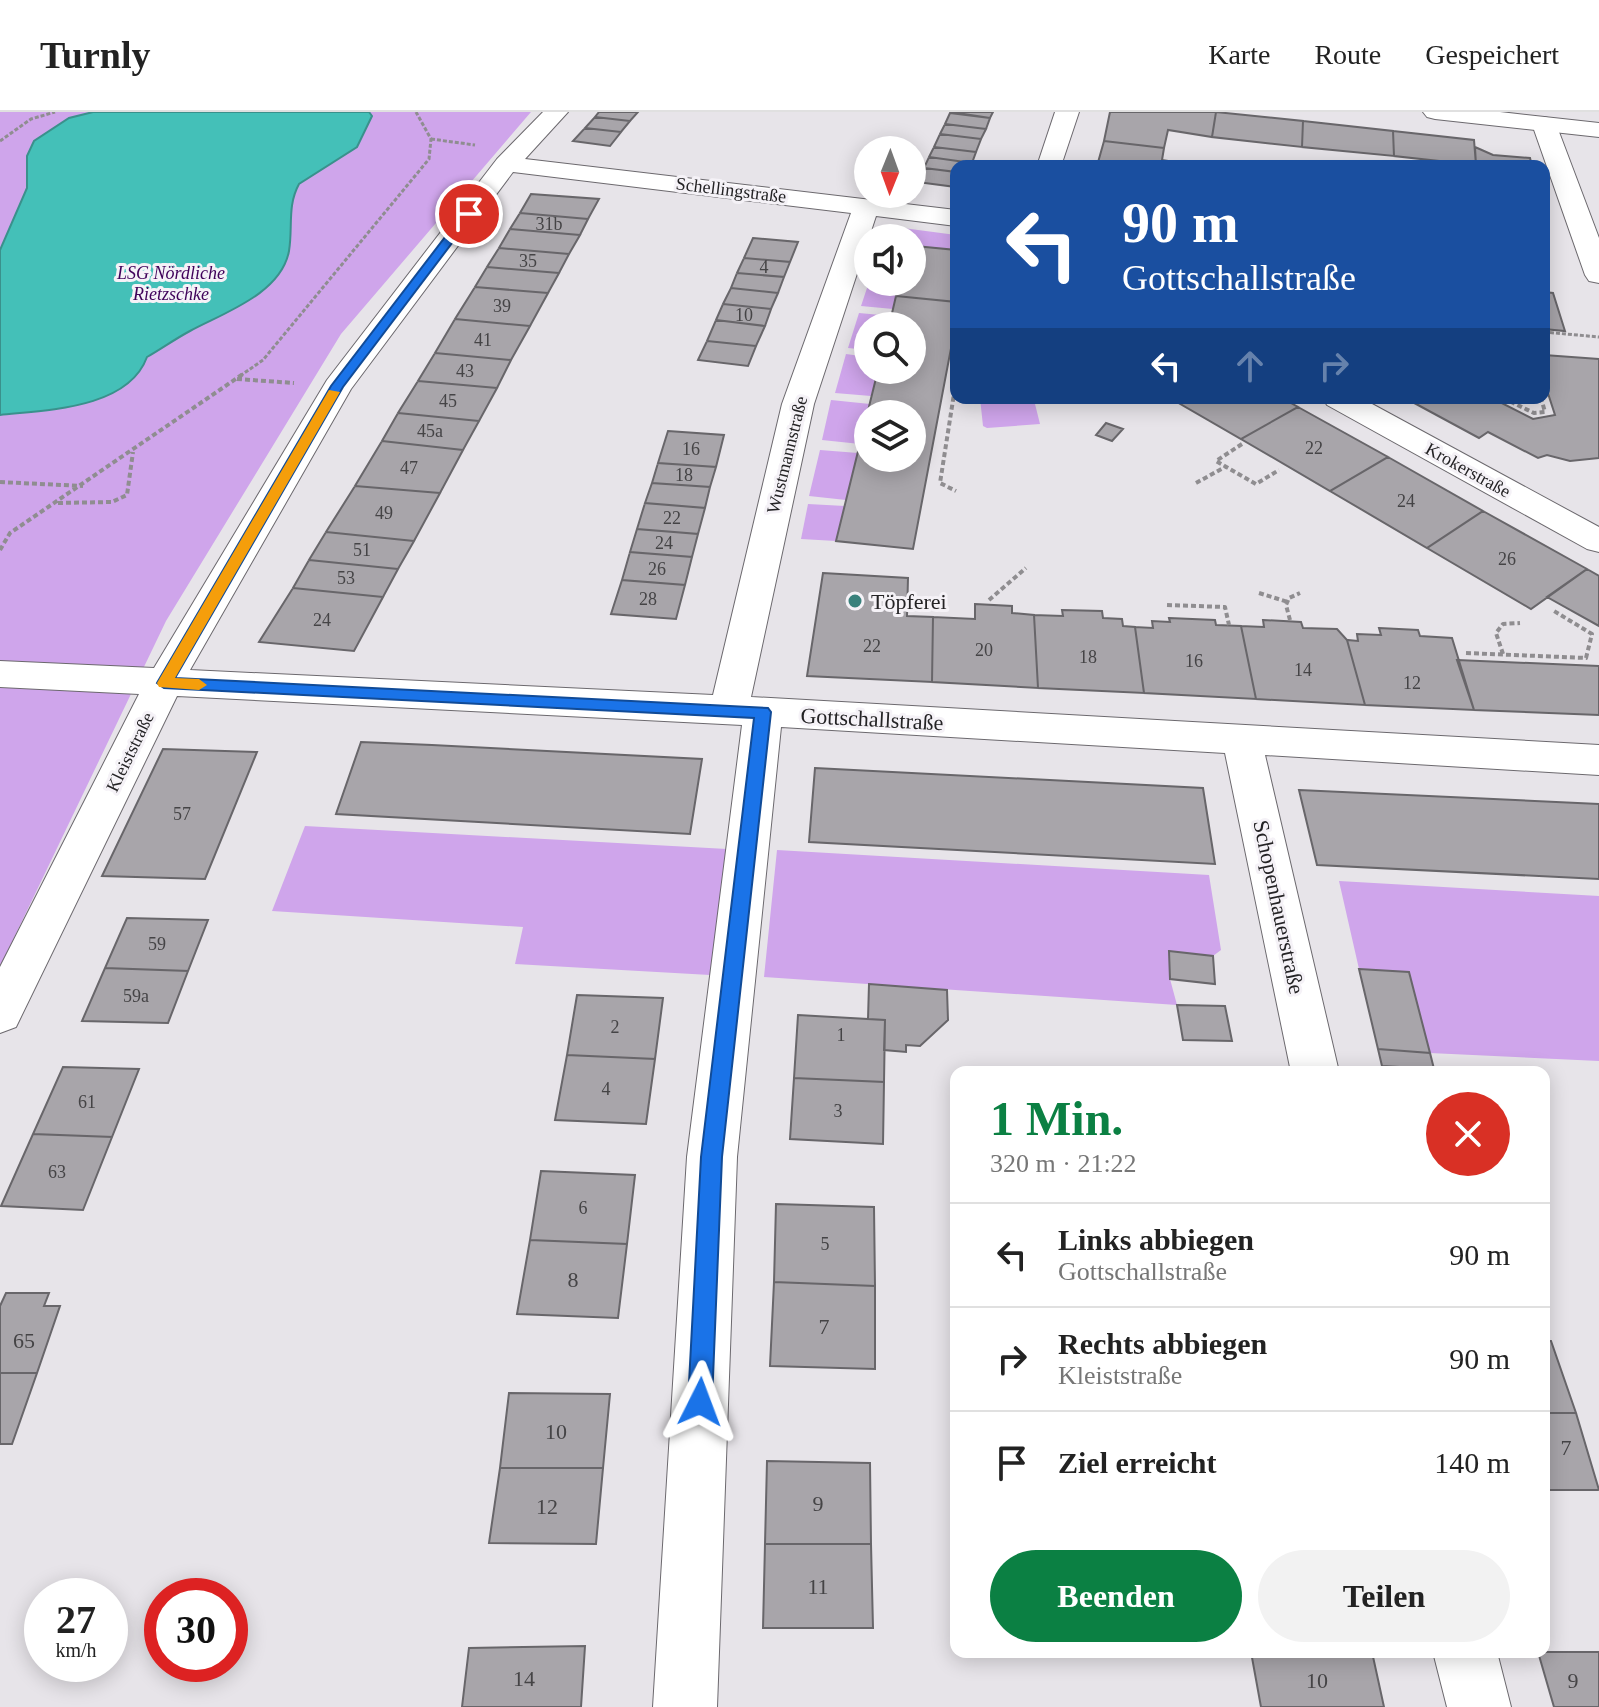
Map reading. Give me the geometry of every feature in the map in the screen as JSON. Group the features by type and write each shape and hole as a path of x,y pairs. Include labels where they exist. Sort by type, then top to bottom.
{"street":[{"name":"Kleiststraße","path":"0,1013 164,683 338,386 506,164 556,112"},
{"path":"1051,160 1067,112"},
{"path":"1435,112 1599,130"},
{"path":"1544,124 1599,275"},
{"name":"Schellingstraße","path":"506,164 854,205"},
{"name":"Wustmannstraße","path":"685,1707 712,1157 746,711 798,404 865,208"},
{"name":"Schellingstraße","path":"881,208 950,217"},
{"name":"Krokerstraße","path":"1349,404 1599,541"},
{"name":"Gottschallstraße","path":"0,674 746,711 1599,760"},
{"name":"Schopenhauerstraße","path":"1242,741 1314,1066"},
{"path":"1467,1658 1479,1707"}],"path":[{"path":"0,141 41,112"},
{"path":"31,119 55,112"},
{"path":"0,550 10,533 83,486 263,360 429,159 431,139 416,112"},
{"path":"1550,333 1599,337"},
{"path":"236,379 338,386"},
{"path":"952,404 940,483 956,491"},
{"path":"1515,404 1534,413 1545,412 1543,404"},
{"path":"1242,444 1216,461 1256,484 1279,470"},
{"path":"57,503 112,502 127,495 133,451"},
{"path":"1196,483 1226,467"},
{"path":"0,482 83,486"},
{"path":"989,600 1026,568"},
{"path":"1259,593 1288,602"},
{"path":"1288,602 1300,593"},
{"path":"1288,602 1290,620"},
{"path":"1167,605 1225,607 1229,625"},
{"path":"1466,653 1586,658 1592,634 1554,611"},
{"path":"1503,654 1496,633 1503,624 1520,623"}],"green space":[{"name":"LSG Nördliche Rietzschke","path":"0,112 531,112 341,334 166,621 0,967"},
{"path":"926,231 950,234 950,249 926,247"},
{"path":"864,296 897,296 893,309 861,306"},
{"path":"854,329 854,349 848,348"},
{"path":"846,354 854,355 854,384 874,384 871,396 835,393"},
{"path":"831,400 854,402 854,443 822,440"},
{"path":"981,404 1035,404 1040,424 987,428 983,426"},
{"path":"820,450 854,453 854,469 846,500 809,496"},
{"path":"808,504 845,506 836,541 801,539"},
{"path":"305,826 727,849 710,975 515,964 523,927 272,911"},
{"path":"777,850 1209,875 1221,950 1213,956 1169,951 1170,979 1177,1005 764,977"},
{"path":"1339,881 1599,896 1599,1061 1430,1053 1409,973 1359,969"}],"water":[{"path":"93,112 369,112 372,116 357,147 299,184 295,192 289,251 284,266 263,290 147,357 137,374 104,397 62,408 0,415 0,250 27,188 27,156 34,141 69,118"}],"building":[{"path":"599,112 638,112 630,121 595,117"},
{"path":"951,112 993,112 990,118"},
{"path":"1110,112 1216,112 1212,137 1168,130 1164,148 1104,141"},
{"path":"1216,112 1303,121 1302,147 1212,137"},
{"path":"950,113 990,118 986,129 945,124"},
{"path":"595,117 630,121 621,132 585,128"},
{"path":"1303,121 1393,131 1394,156 1302,147"},
{"path":"945,124 986,129 981,139 940,134"},
{"path":"585,128 621,132 610,146 573,141"},
{"path":"1393,131 1474,140 1476,160 1430,160 1394,156"},
{"path":"940,134 981,139 976,152 934,147"},
{"path":"1104,141 1164,148 1162,160 1099,160"},
{"path":"934,147 976,152 973,160 929,157"},
{"path":"1475,147 1493,155 1530,160 1476,160"},
{"path":"929,157 950,160 950,171 926,168"},
{"path":"926,168 950,171 950,186 926,183"},
{"path":"531,194 599,199 588,219 520,213"},
{"path":"520,213 588,219 580,235 510,229"},
{"path":"510,229 580,235 569,254 499,248"},
{"path":"753,238 798,242 790,262 744,258"},
{"path":"926,247 950,249 950,301 896,296 926,296"},
{"path":"499,248 569,254 559,273 487,267"},
{"path":"744,258 790,262 784,277 737,273"},
{"path":"487,267 559,273 548,293 475,287"},
{"path":"737,273 784,277 778,293 731,288"},
{"path":"475,287 548,293 530,326 455,319"},
{"path":"731,288 778,293 771,309 723,304"},
{"path":"1550,293 1553,293 1565,331 1550,330"},
{"path":"896,296 950,301 950,354 913,549 836,541 854,468 854,472 926,472 926,400 871,400 875,384 926,384 926,312 892,312"},
{"path":"723,304 771,309 765,326 716,320"},
{"path":"455,319 530,326 511,360 435,353"},
{"path":"716,320 765,326 756,346 707,341"},
{"path":"707,341 756,346 748,366 698,360"},
{"path":"435,353 511,360 497,388 418,381"},
{"path":"1550,355 1599,359 1599,458 1570,461 1547,455 1538,458 1488,432 1479,438 1416,404 1504,404 1533,419 1555,415 1550,400"},
{"path":"418,381 497,388 479,421 398,413"},
{"path":"1180,404 1293,404 1298,407 1241,439"},
{"path":"1298,407 1388,457 1330,491 1241,439"},
{"path":"398,413 479,421 463,450 382,441"},
{"path":"1106,423 1123,429 1112,441 1096,435"},
{"path":"668,431 724,435 716,467 658,463"},
{"path":"382,441 463,450 440,493 355,486"},
{"path":"1388,457 1483,511 1427,548 1330,491"},
{"path":"658,463 716,467 710,487 652,483"},
{"path":"652,483 710,487 705,508 645,503"},
{"path":"355,486 440,493 414,541 326,532"},
{"path":"645,503 705,508 698,534 637,529"},
{"path":"1483,511 1587,569 1531,609 1427,548"},
{"path":"637,529 698,534 692,557 630,552"},
{"path":"326,532 414,541 398,569 309,560"},
{"path":"630,552 692,557 685,585 622,580"},
{"path":"309,560 398,569 383,597 293,588"},
{"path":"1587,569 1599,576 1599,626 1547,597"},
{"path":"823,573 908,578 907,616 933,617 932,682 807,676"},
{"path":"622,580 685,585 676,619 611,614"},
{"path":"293,588 383,597 354,651 259,642"},
{"path":"975,604 1012,606 1012,613 1034,615 1038,688 932,682 933,617 975,619"},
{"path":"1062,610 1102,611 1103,618 1122,619 1123,626 1135,627 1144,693 1038,688 1034,615 1063,616"},
{"path":"1169,618 1215,620 1216,625 1241,626 1256,699 1144,693 1135,627 1153,628 1152,621 1170,622"},
{"path":"1263,620 1301,622 1303,628 1337,629 1347,640 1365,705 1256,699 1241,626 1264,627"},
{"path":"1379,628 1418,630 1420,636 1452,638 1474,710 1365,705 1347,640 1358,641 1357,634 1381,635"},
{"path":"1457,660 1599,666 1599,715 1474,710"},
{"path":"361,742 702,759 690,834 336,814"},
{"path":"163,749 257,752 205,879 102,876"},
{"path":"815,768 1203,788 1215,864 809,842"},
{"path":"1299,790 1599,804 1599,879 1317,865"},
{"path":"127,918 208,920 188,971 105,968"},
{"path":"1169,951 1213,956 1215,984 1170,979"},
{"path":"105,968 188,971 168,1023 82,1021"},
{"path":"1359,969 1409,972 1430,1053 1378,1049"},
{"path":"869,984 947,990 948,1020 920,1046 906,1045 906,1052 884,1050 885,1020 868,1019"},
{"path":"577,995 663,998 655,1059 567,1055"},
{"path":"1177,1005 1225,1006 1232,1041 1183,1040"},
{"path":"798,1015 885,1020 884,1082 794,1078"},
{"path":"1378,1049 1430,1053 1433,1066 1382,1066"},
{"path":"567,1055 655,1059 646,1124 555,1120"},
{"path":"63,1067 139,1069 112,1137 33,1134"},
{"path":"794,1078 884,1082 883,1144 790,1139"},
{"path":"33,1134 112,1137 83,1210 1,1206"},
{"path":"541,1171 635,1175 627,1244 530,1240"},
{"path":"776,1204 874,1207 875,1286 774,1282"},
{"path":"530,1240 627,1244 618,1318 517,1314"},
{"path":"774,1282 875,1286 875,1369 770,1366"},
{"path":"6,1293 49,1293 44,1306 60,1306 37,1373 0,1373 0,1306"},
{"path":"1550,1341 1551,1341 1576,1413 1550,1413"},
{"path":"0,1373 37,1373 12,1444 0,1444"},
{"path":"509,1393 610,1394 603,1468 500,1468"},
{"path":"1550,1413 1576,1413 1599,1490 1550,1490"},
{"path":"767,1461 870,1463 871,1544 765,1544"},
{"path":"500,1468 603,1468 596,1544 489,1543"},
{"path":"765,1544 871,1544 873,1628 763,1628"},
{"path":"585,1646 581,1707 462,1707 469,1648"},
{"path":"1550,1652 1599,1652 1599,1707 1554,1707 1540,1658 1550,1658"},
{"path":"1252,1658 1373,1658 1384,1707 1261,1707"}],"slow traffic":[{"path":"199,685 164,683 333,392"}],"place":[{"name":"Töpferei","path":"855,601"}],"route":[{"path":"469,214 338,386 164,683 763,712 712,1157 700,1402"}]}
